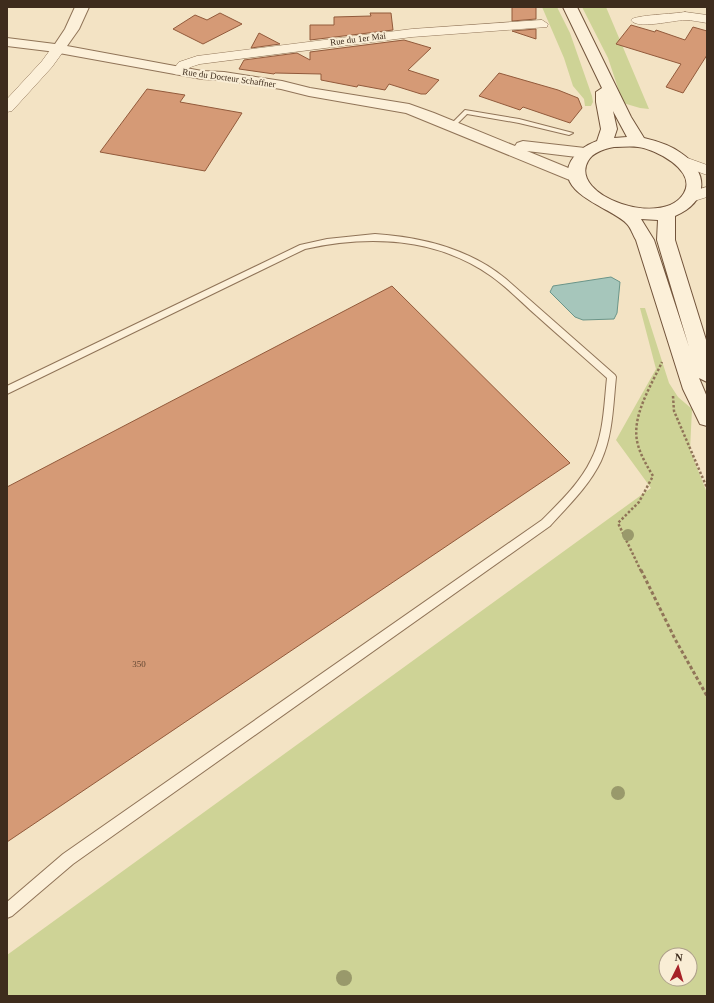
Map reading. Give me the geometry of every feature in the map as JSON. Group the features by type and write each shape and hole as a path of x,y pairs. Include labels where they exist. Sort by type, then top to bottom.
{"main road":[{"path":"58,49 72,29 82,7"},
{"path":"570,7 623,117 638,142"},
{"name":"Rue du Docteur Schaffner","path":"7,42 58,49 202,75 224,76 282,85 308,92 390,105 428,116 577,178"},
{"path":"603,75 603,102 609,129 604,144"},
{"path":"619,210 649,215 667,212 677,208 691,197 694,183 692,175 682,161 667,151 638,142 626,141 604,144 585,153 578,164 577,178 587,193 596,200 619,210 633,220 646,240 693,389 707,418"},
{"name":"Rue du Docteur Schaffner","path":"493,142 585,153"},
{"path":"667,212 666,240 707,374"}],"street":[{"path":"637,20 670,19 681,12 707,19"},
{"name":"Rue du 1er Mai","path":"179,71 184,65 197,60 297,47 430,31 542,24"},
{"path":"7,108 47,64 58,49"},
{"path":"682,161 707,170"},
{"path":"691,197 707,192"}],"lane":[{"path":"452,126 465,112 519,121 569,133"},
{"path":"7,390 303,247 330,240 361,236 391,238 449,250 489,270 612,377 607,419 596,460 577,490 546,523 68,859 7,911"}],"path":[{"path":"665,355 640,413 636,433 639,449 653,476 639,502 618,523 675,639 707,696"}],"green space":[{"path":"542,7 557,7 570,33 592,96 593,102 591,106 585,106 584,99 573,86 564,58"},
{"path":"582,7 606,7 649,109 623,103 608,58"},
{"path":"640,308 645,308 669,383 678,397 692,409 690,450 707,493 707,996 7,996 7,955 651,488 616,440 656,369"}],"water":[{"path":"611,277 620,282 617,313 614,319 583,320 575,317 550,292 553,286"}],"building":[{"path":"512,7 536,7 536,19 512,21"},
{"path":"220,13 242,24 203,44 173,29 195,15 207,20"},
{"path":"370,13 391,13 393,30 310,40 310,25 334,25 334,17 371,16"},
{"path":"631,25 655,32 656,30 685,40 693,27 707,31 707,55 683,93 666,87 681,64 616,44"},
{"path":"536,29 536,39 512,31"},
{"path":"259,33 280,44 251,48"},
{"path":"404,40 431,48 408,70 439,80 426,94 421,94 389,84 385,90 358,85 357,87 321,80 321,74 274,74 239,69 244,60 297,53 310,60 310,52"},
{"path":"499,73 558,90 578,98 582,108 570,123 523,107 520,110 479,96"},
{"path":"147,89 185,95 180,102 242,113 205,171 100,152"},
{"path":"392,286 570,463 7,842 7,487"}]}
